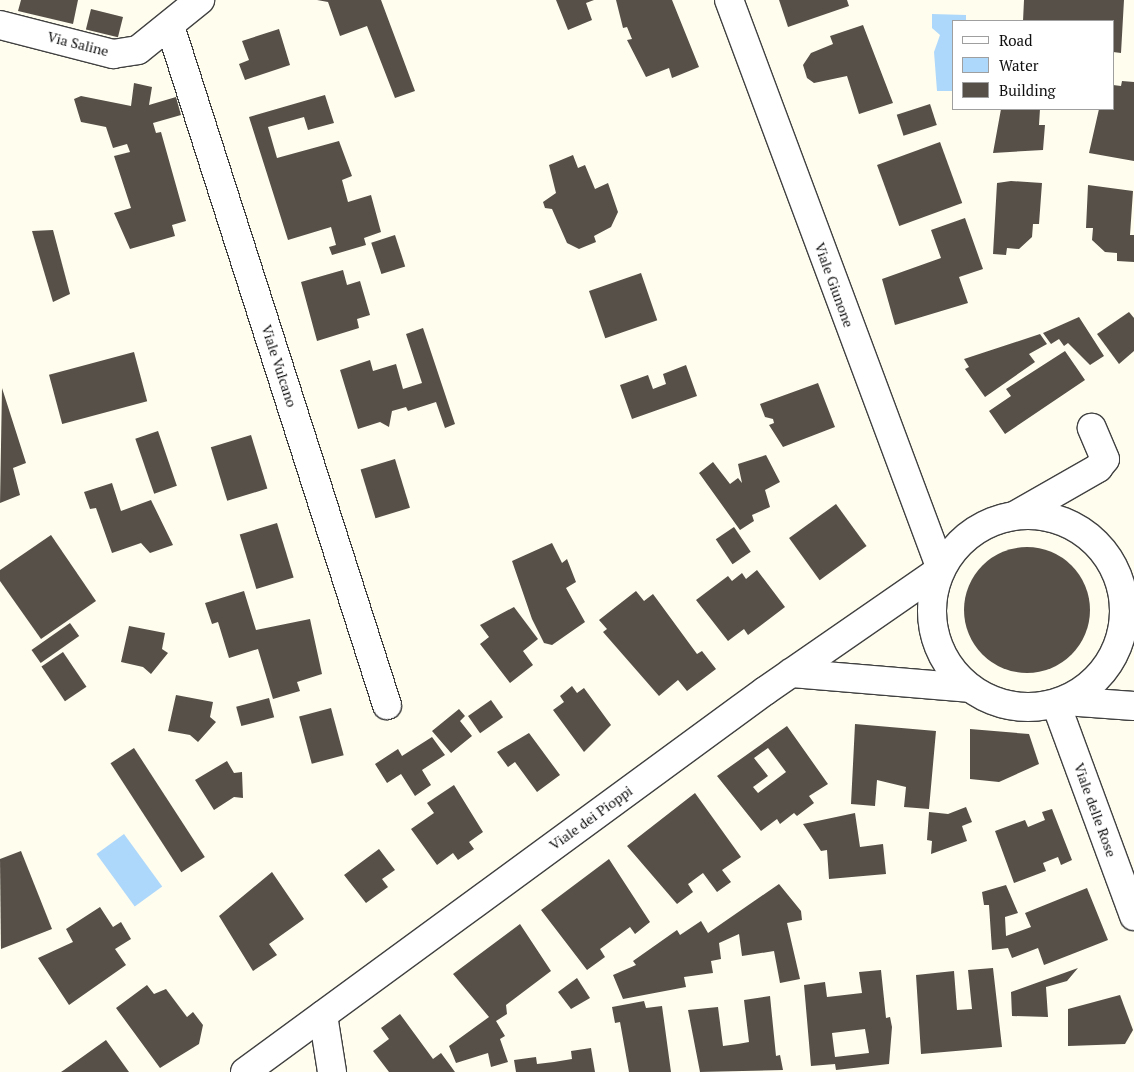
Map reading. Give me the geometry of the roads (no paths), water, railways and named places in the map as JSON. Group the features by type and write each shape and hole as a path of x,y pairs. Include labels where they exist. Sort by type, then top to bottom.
{"street":[{"name":"Via Saline","path":"0,25 113,54 138,50 200,0"},
{"name":"Viale Giunone","path":"729,0 941,569"},
{"name":"Viale Vulcano","path":"170,26 387,705"},
{"path":"969,688 941,654 934,634 934,590 941,569 972,533 1016,515 1098,468 1105,459 1092,428"},
{"path":"1016,515 1061,521 1093,539 1111,560 1122,586 1125,614 1116,650 1089,687 1060,703"},
{"name":"Viale dei Pioppi","path":"245,1072 791,673 941,569"},
{"path":"791,673 969,688 1011,707 1060,703 1134,706"},
{"name":"Viale delle Rose","path":"1060,703 1134,916"},
{"path":"323,1015 332,1072"}],"water":[{"path":"932,14 966,15 966,20 952,20 952,91 937,91 934,52 940,35 932,28"},
{"path":"124,834 162,887 135,907 96,854"}]}
